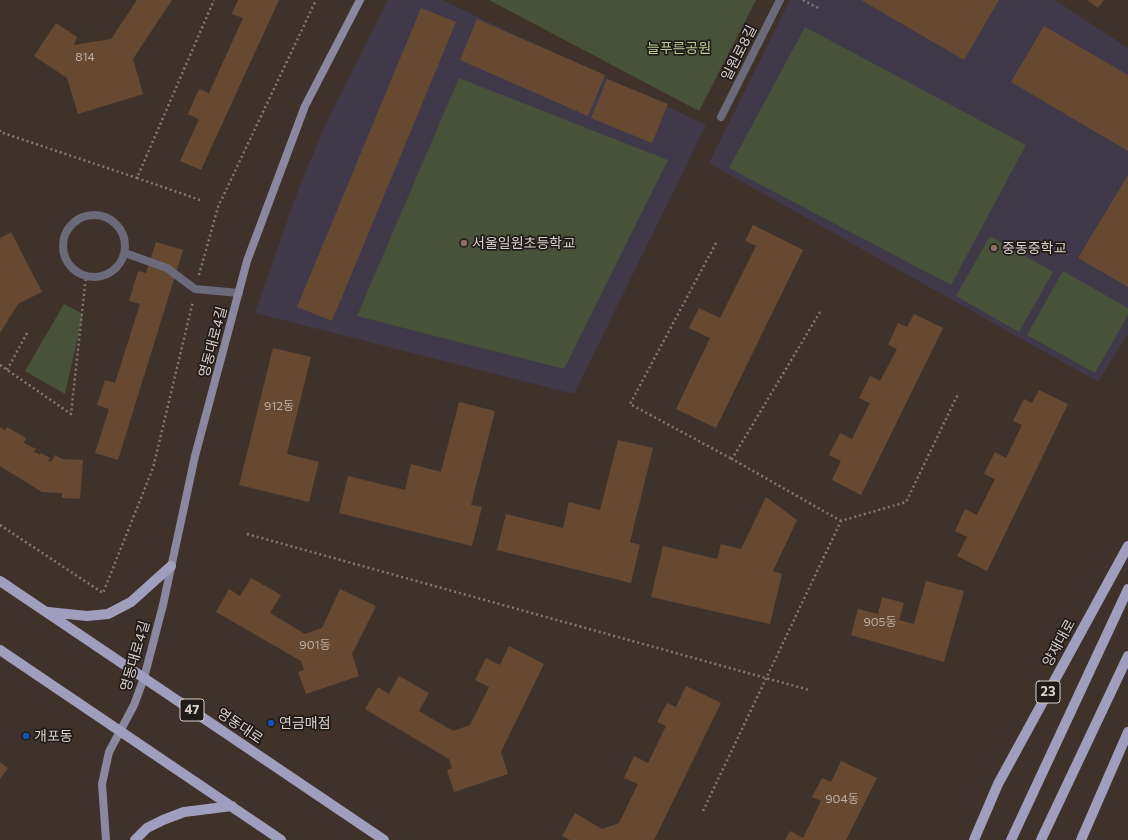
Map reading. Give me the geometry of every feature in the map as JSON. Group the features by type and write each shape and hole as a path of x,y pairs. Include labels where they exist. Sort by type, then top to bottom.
{"main road":[{"name":"양재대로","path":"974,840 998,784 1128,546"},
{"path":"47,612 88,616 108,614 131,602 172,566"},
{"name":"영동대로","path":"0,581 384,840"},
{"path":"1012,840 1128,589"},
{"path":"0,650 281,840"},
{"path":"1041,840 1128,656"},
{"path":"1081,840 1128,732"},
{"path":"135,840 147,828 184,812 232,806"}],"street":[{"name":"영동대로4길","path":"106,840 102,784 109,752 134,706 144,678 172,566 195,456 247,261 305,106 360,0"},
{"name":"일원로8길","path":"721,117 780,0"},
{"path":"88,215 99,215 113,221 123,233 126,243 125,253 121,262 110,272 96,277 86,276 77,272 69,264 63,245 68,230 79,219 88,215"},
{"path":"125,253 167,268 195,289 239,293"}],"path":[{"path":"137,178 214,0"},
{"path":"803,0 820,9"},
{"path":"0,130 0,132 200,200"},
{"path":"716,243 630,404 841,520 906,502 958,394"},
{"path":"0,365 71,414 86,276"},
{"path":"732,459 820,312"},
{"path":"8,370 27,333"},
{"path":"703,811 841,520"},
{"path":"0,525 104,593"},
{"path":"247,534 809,690"}],"shaded area":[{"name":"서울일원초등학교","path":"388,0 442,0 706,125 574,394 255,313 296,196 325,125"},
{"name":"중동중학교","path":"790,0 1055,0 1128,48 1128,333 1098,382 709,163"}],"green space":[{"name":"늘푸른공원","path":"489,0 756,0 699,111"},
{"path":"805,27 1026,145 951,285 729,168"},
{"path":"459,78 668,160 564,369 357,316"},
{"path":"990,236 1053,272 1019,332 956,296"},
{"path":"1063,271 1128,308 1128,315 1095,373 1027,335"},
{"path":"64,304 83,314 65,394 25,371"}],"building":[{"path":"137,0 172,0 133,59 143,94 78,114 67,78 34,56 56,23 77,37 74,45 111,39"},
{"path":"238,0 279,0 201,170 180,161 199,119 188,114 199,89 209,93 243,18 232,14"},
{"path":"861,0 999,0 964,60"},
{"path":"1087,0 1104,0 1098,8"},
{"path":"421,8 456,22 332,321 297,307"},
{"path":"477,19 605,75 588,116 460,60"},
{"path":"1044,26 1128,75 1128,151 1011,82"},
{"path":"607,79 668,104 652,143 591,118"},
{"path":"1128,175 1128,287 1078,258"},
{"path":"753,225 803,250 716,428 676,409 710,338 689,328 699,308 720,318 756,246 745,241"},
{"path":"11,232 42,292 18,304 0,333 0,238"},
{"path":"156,242 183,250 118,460 95,453 109,409 97,405 105,380 115,383 140,304 129,301 138,271 146,273"},
{"path":"914,314 943,328 861,495 832,480 841,461 829,455 840,433 852,439 870,403 859,398 870,376 880,381 897,349 888,345 898,323 907,327"},
{"path":"273,348 311,357 287,454 319,462 309,502 239,485"},
{"path":"1039,390 1068,404 987,571 957,556 967,537 955,531 965,509 977,515 995,479 984,474 995,452 1006,458 1022,425 1013,421 1024,399 1032,403"},
{"path":"459,402 495,411 471,505 482,507 472,546 339,513 348,476 405,490 411,464 441,472"},
{"path":"0,427 5,430 4,432 7,427 26,438 23,444 24,443 36,449 34,452 40,455 41,453 50,458 48,461 51,462 55,455 62,459 83,460 80,499 62,498 62,493 42,492 0,466"},
{"path":"618,440 653,448 630,542 640,545 631,583 497,550 506,514 563,528 569,502 600,510"},
{"path":"766,497 797,520 773,571 782,574 770,624 651,597 663,546 717,559 721,544 741,549"},
{"path":"251,578 281,595 270,613 305,634 322,628 340,589 376,606 352,654 359,676 306,694 298,672 304,670 301,661 216,612 229,589 240,596"},
{"path":"926,581 964,591 944,662 851,635 858,609 878,614 882,597 904,603 899,620 914,624"},
{"path":"509,646 544,664 501,752 508,774 454,792 447,770 452,768 449,759 365,709 378,687 389,694 399,676 429,693 419,711 453,731 470,725 489,687 475,680 486,658 500,665"},
{"path":"686,686 721,703 654,840 570,840 562,836 575,813 602,829 619,823 638,784 624,778 634,756 648,763 666,726 657,722 667,703 676,707"},
{"path":"841,761 877,778 846,840 785,840 790,831 803,838 821,801 812,797 822,778 831,782"},
{"path":"0,762 8,768 0,779"}],"place":[{"name":"서울일원초등학교","path":"464,243"},
{"name":"중동중학교","path":"994,248"},
{"name":"연금매점","path":"271,723"},
{"name":"개포동","path":"26,736"}]}
